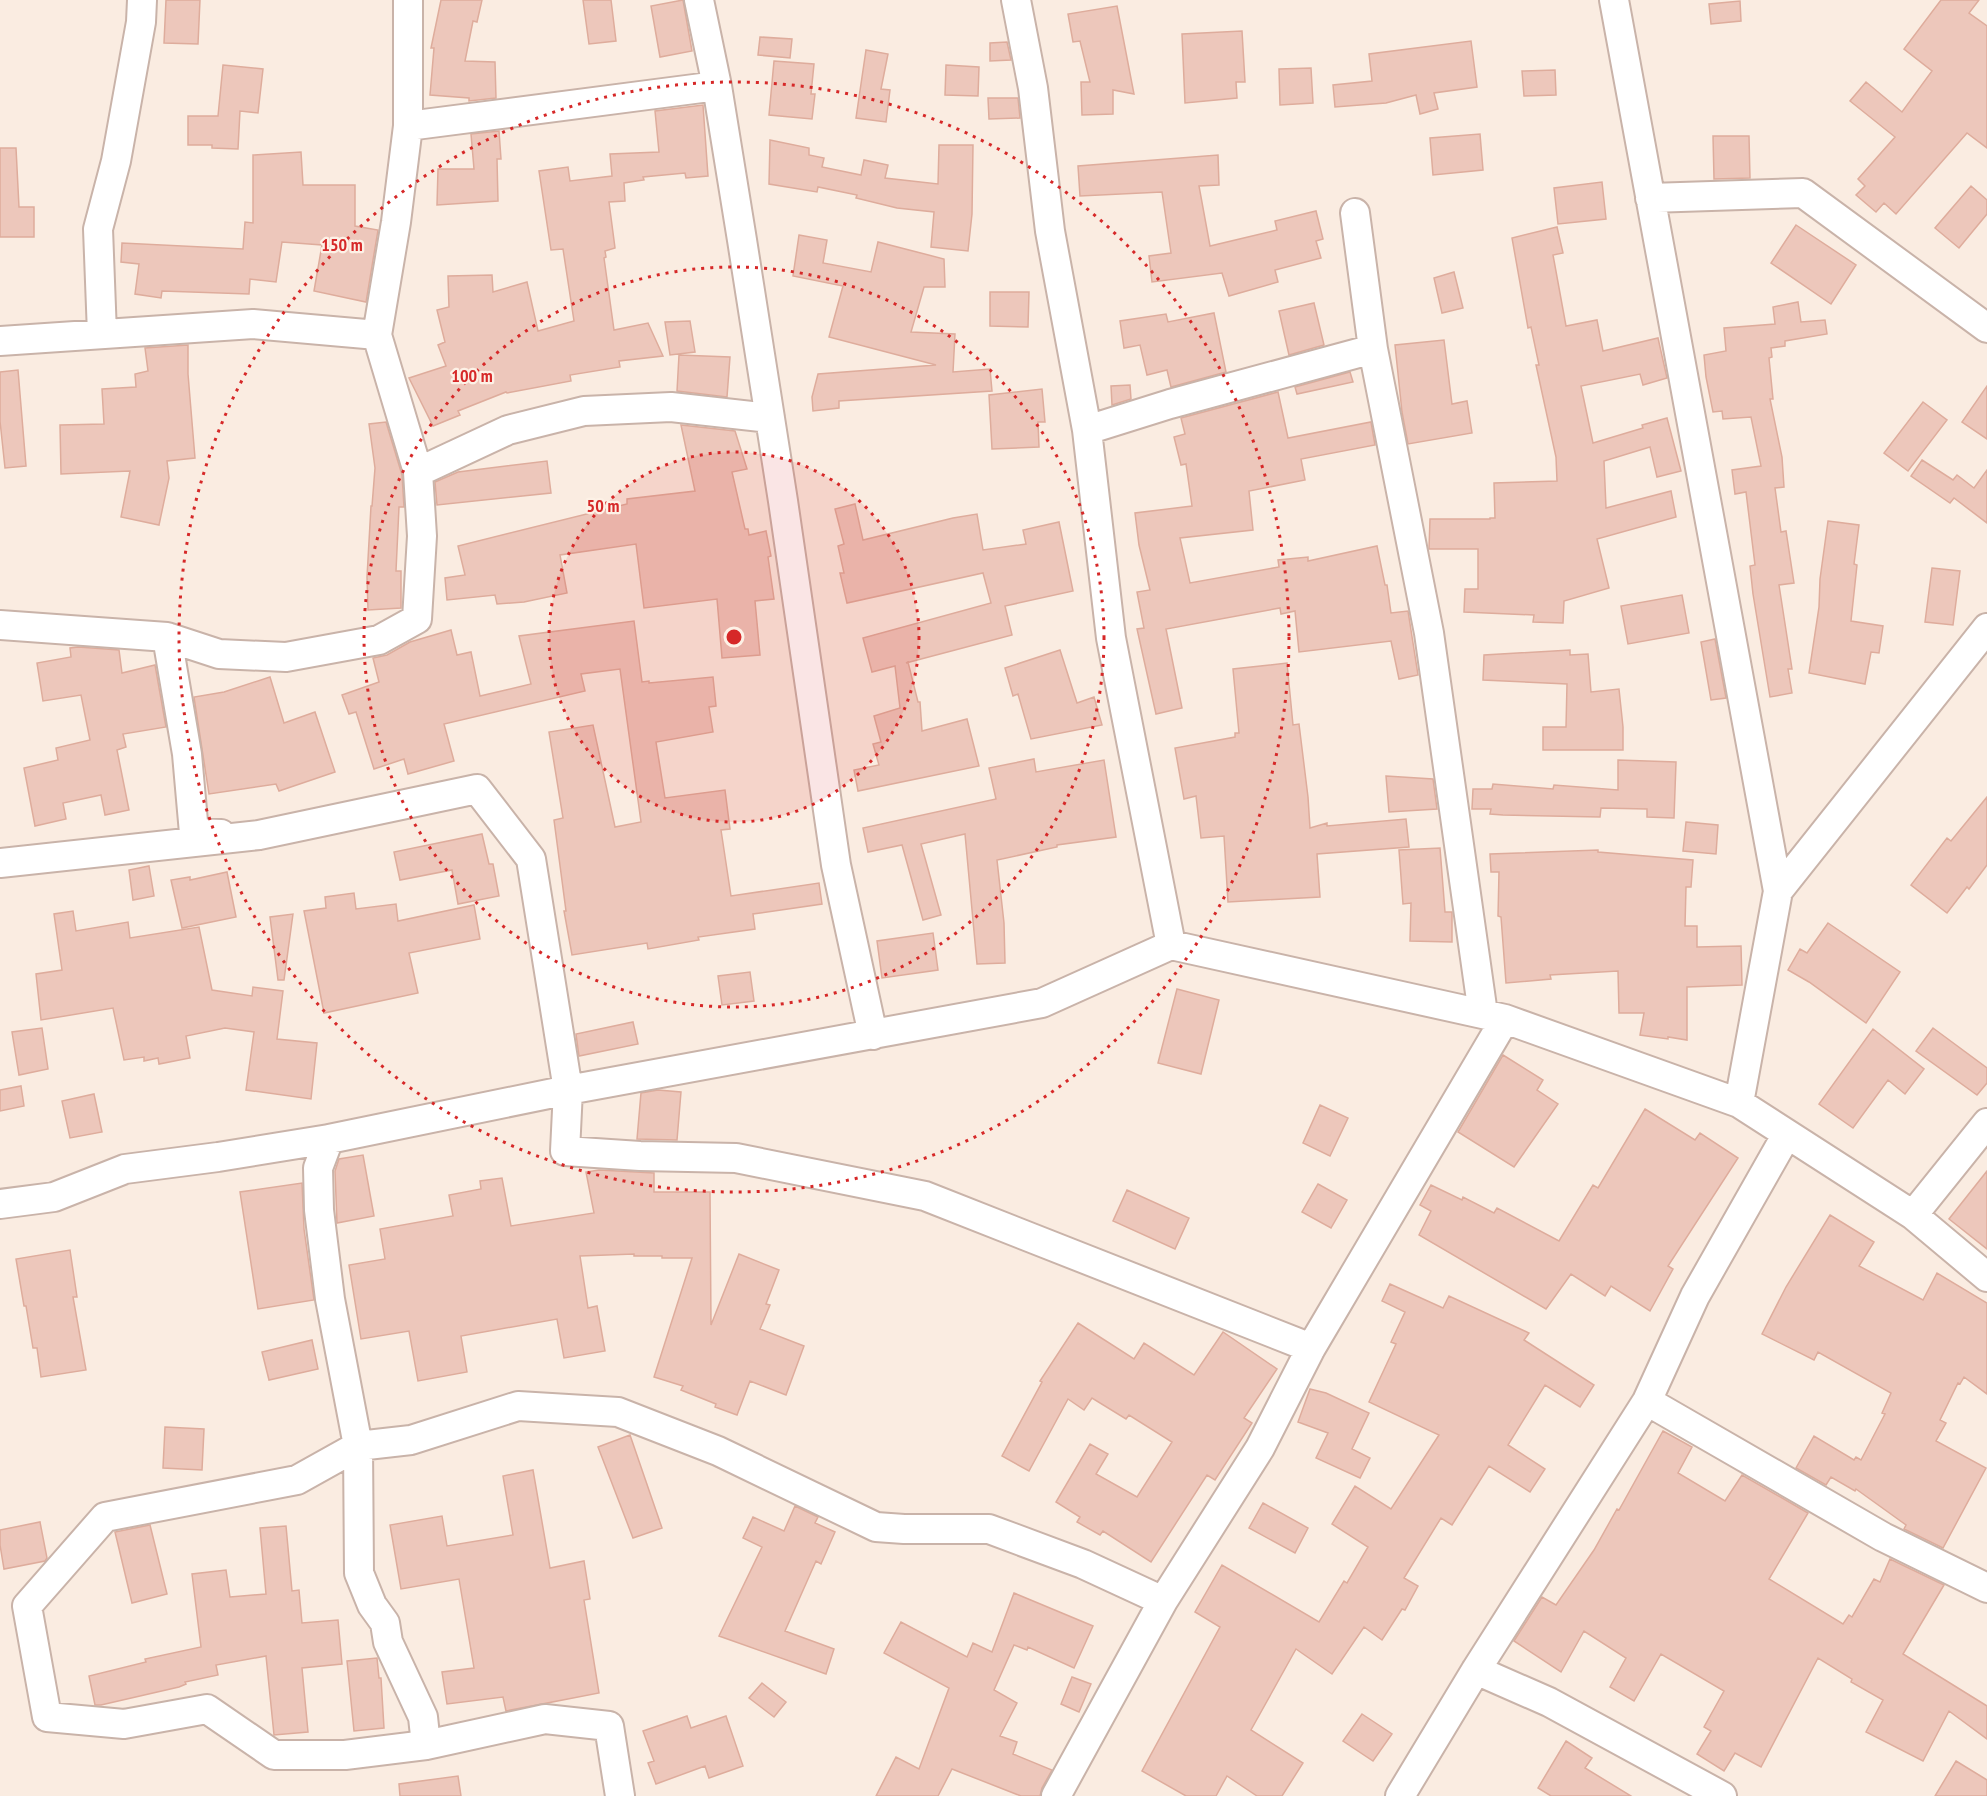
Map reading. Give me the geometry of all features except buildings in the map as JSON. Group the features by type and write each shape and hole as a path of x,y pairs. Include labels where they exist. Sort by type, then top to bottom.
{"street":[{"path":"102,334 98,230 116,161 141,22 142,0"},
{"path":"0,625 167,637 219,654 286,657 379,640 417,619 422,536 418,472 378,335 408,126 408,0"},
{"path":"699,0 717,86 770,418 836,865 873,1035"},
{"path":"1016,0 1033,88 1050,231 1088,430 1112,638 1171,945"},
{"path":"1614,0 1778,891 1739,1103"},
{"path":"408,126 717,86"},
{"path":"1650,198 1803,193 1987,328"},
{"path":"1056,1796 1163,1601 1260,1448 1311,1348 1494,1016 1430,633 1373,349 1355,213"},
{"path":"0,341 253,324 378,335"},
{"path":"1088,430 1170,404 1373,349"},
{"path":"418,472 508,430 585,411 671,407 770,418"},
{"path":"1778,891 1987,628"},
{"path":"167,637 187,754 194,834 259,835"},
{"path":"0,863 259,835 477,789 531,859 568,1090 566,1151 640,1156 736,1158 925,1196 1311,1348"},
{"path":"0,1204 54,1197 124,1169 330,1139 568,1090 1042,1003 1171,945 1494,1016 1739,1103 1913,1215 1987,1277"},
{"path":"1913,1215 1987,1123"},
{"path":"1400,1796 1476,1670 1647,1401 1695,1296 1787,1134"},
{"path":"330,1139 318,1168 319,1210 330,1299 358,1446 359,1573 372,1605 386,1623 388,1642 423,1717 426,1745"},
{"path":"1647,1401 1884,1537 1987,1588"},
{"path":"620,1796 609,1726 545,1719 426,1745 345,1755 274,1755 207,1709 124,1724 47,1717 27,1606 105,1517 297,1480 358,1446 411,1440 518,1406 618,1412 718,1450 876,1527 989,1529 1083,1564 1163,1601"},
{"path":"1476,1670 1550,1702 1722,1796"}]}
